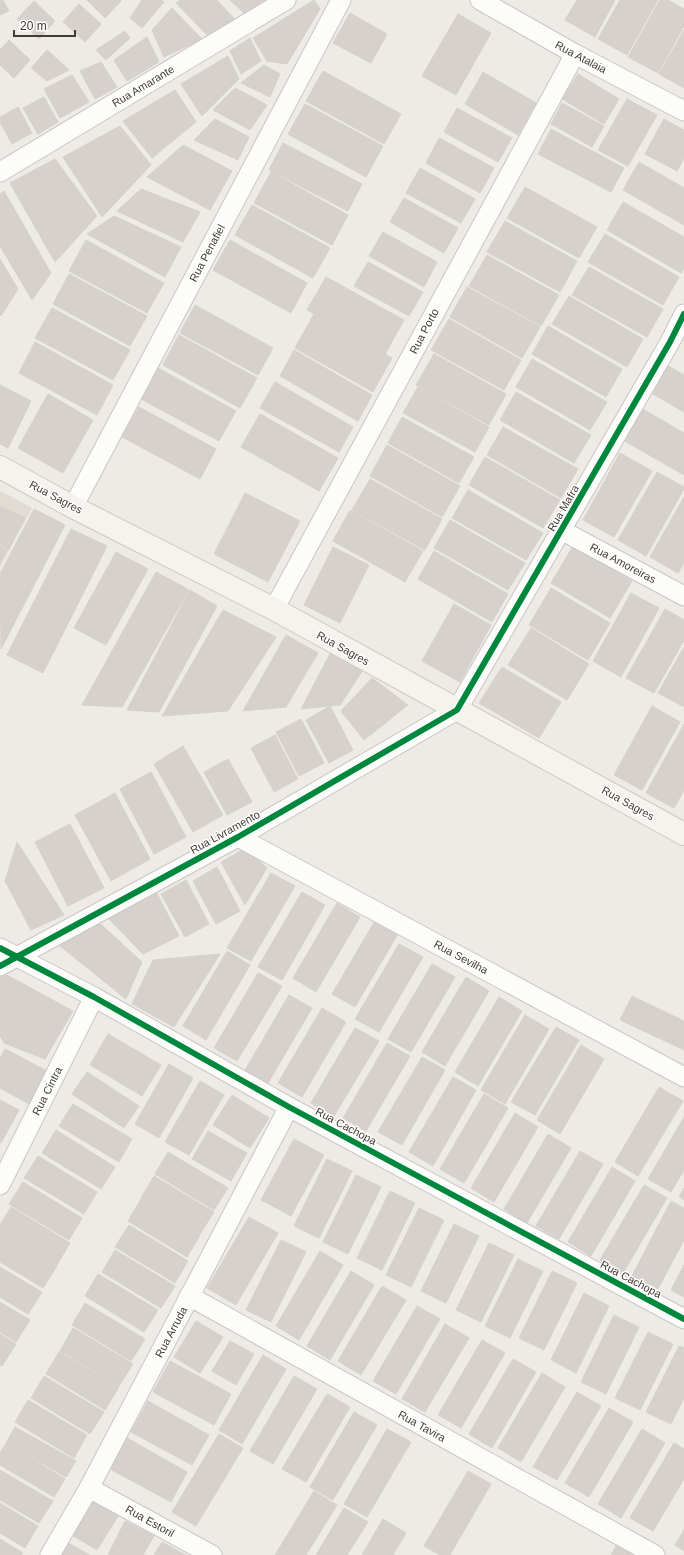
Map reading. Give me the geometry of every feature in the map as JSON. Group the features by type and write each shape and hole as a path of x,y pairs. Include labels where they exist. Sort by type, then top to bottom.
{"street":[{"name":"Rua Amarante","path":"0,172 286,0"},
{"name":"Rua Penafiel","path":"73,507 341,0"},
{"name":"Rua Atalaia","path":"480,0 575,54 684,110"},
{"name":"Rua Porto","path":"274,609 575,54"},
{"name":"Rua Mafra","path":"457,710 561,530 677,345 684,314"},
{"name":"Rua Sagres","path":"0,467 73,507 274,609 684,834"},
{"name":"Rua Amoreiras","path":"561,530 684,596"},
{"name":"Rua Livramento","path":"5,957 238,837 457,710"},
{"name":"Rua Sevilha","path":"238,837 684,1077"},
{"name":"Rua Cachopa","path":"5,957 94,997 289,1107 684,1319"},
{"name":"Rua Cintra","path":"0,1185 94,997"},
{"name":"Rua Arruda","path":"50,1555 88,1488 289,1107"},
{"name":"Rua Tavira","path":"189,1296 655,1555"},
{"name":"Rua Estoril","path":"88,1488 212,1555"}],"shaded area":[{"path":"0,491 32,508 0,567"}],"building":[{"path":"0,0 3,0 9,11 0,15"},
{"path":"87,0 121,0 121,1 105,18"},
{"path":"142,0 161,0 164,2 142,28 130,18"},
{"path":"180,0 217,0 236,21 207,35 176,3"},
{"path":"230,0 264,0 264,1 245,14"},
{"path":"314,0 320,9 287,64 267,61 253,38"},
{"path":"577,0 615,0 595,37 565,20"},
{"path":"620,0 658,0 627,55 598,39"},
{"path":"660,0 668,0 684,9 684,26 658,73 628,57"},
{"path":"34,1 55,21 39,39 17,19"},
{"path":"79,4 101,24 85,42 63,22"},
{"path":"172,8 202,39 164,57 152,30"},
{"path":"350,13 387,34 371,63 333,43"},
{"path":"458,14 491,33 456,95 422,76"},
{"path":"684,30 684,88 659,74"},
{"path":"125,31 130,38 106,60 96,50"},
{"path":"147,37 159,62 127,81 114,60"},
{"path":"250,38 261,61 241,74 230,51"},
{"path":"9,40 30,60 14,78 0,65 0,50"},
{"path":"47,50 69,70 47,81 31,68"},
{"path":"228,56 239,79 202,116 181,84"},
{"path":"101,62 117,87 95,99 80,71"},
{"path":"264,65 280,74 270,97 241,83"},
{"path":"323,71 401,114 384,144 306,101"},
{"path":"483,72 536,103 518,135 465,104"},
{"path":"578,74 619,99 604,124 562,99"},
{"path":"72,75 89,102 60,118 44,89"},
{"path":"235,88 267,105 250,130 213,110"},
{"path":"175,90 196,122 152,158 123,121"},
{"path":"44,97 58,122 38,134 23,108"},
{"path":"627,99 657,115 628,166 598,150"},
{"path":"562,103 604,126 592,147 551,124"},
{"path":"305,104 383,146 366,177 288,134"},
{"path":"18,107 32,133 12,144 0,122 0,117"},
{"path":"457,108 512,138 498,162 444,132"},
{"path":"215,119 249,137 238,160 194,140"},
{"path":"664,119 684,130 684,158 677,171 645,154"},
{"path":"120,126 151,165 102,217 63,157"},
{"path":"551,129 624,168 611,192 538,154"},
{"path":"439,138 494,168 480,193 426,163"},
{"path":"283,143 362,184 348,211 269,170"},
{"path":"183,145 232,171 210,210 147,177"},
{"path":"55,159 97,216 55,262 10,183"},
{"path":"639,162 684,188 684,225 623,190"},
{"path":"420,168 475,199 461,223 406,193"},
{"path":"271,172 348,215 332,245 254,203"},
{"path":"525,187 597,227 579,258 507,218"},
{"path":"141,189 200,212 183,242 117,211"},
{"path":"4,191 51,273 32,300 0,246 0,194"},
{"path":"404,198 458,228 444,253 390,222"},
{"path":"623,202 684,237 684,268 681,273 607,230"},
{"path":"252,205 330,248 313,278 235,235"},
{"path":"114,216 181,247 165,277 87,234"},
{"path":"505,221 577,261 560,292 487,252"},
{"path":"383,232 437,262 424,287 369,256"},
{"path":"605,234 679,277 663,305 588,262"},
{"path":"86,240 164,283 147,313 69,271"},
{"path":"230,240 307,283 291,313 213,270"},
{"path":"487,255 559,295 541,326 469,286"},
{"path":"0,259 18,289 1,316 0,314"},
{"path":"368,262 423,292 409,316 354,286"},
{"path":"589,267 663,309 647,337 572,295"},
{"path":"69,274 147,316 130,346 53,304"},
{"path":"326,277 404,320 385,354 307,310"},
{"path":"467,287 540,327 522,358 450,317"},
{"path":"569,296 643,339 627,367 552,324"},
{"path":"195,305 273,348 258,375 180,333"},
{"path":"52,308 130,350 113,380 35,338"},
{"path":"314,314 392,358 373,392 295,348"},
{"path":"449,319 521,360 504,390 431,350"},
{"path":"548,326 622,369 606,397 532,354"},
{"path":"179,335 257,378 240,408 163,365"},
{"path":"35,342 113,385 97,415 19,373"},
{"path":"294,350 372,395 358,421 280,376"},
{"path":"434,354 506,394 489,425 416,385"},
{"path":"532,359 607,402 590,430 516,387"},
{"path":"663,363 684,375 684,412 648,391"},
{"path":"158,368 236,411 219,441 141,399"},
{"path":"275,382 353,427 339,452 260,408"},
{"path":"0,385 31,401 8,448 0,444"},
{"path":"418,387 489,427 475,452 403,413"},
{"path":"516,392 591,435 574,463 500,420"},
{"path":"48,394 93,420 63,473 18,448"},
{"path":"139,407 216,449 200,479 122,437"},
{"path":"641,408 684,433 684,475 623,440"},
{"path":"260,414 338,458 319,491 241,447"},
{"path":"402,417 474,457 459,483 388,443"},
{"path":"503,427 578,469 561,498 487,455"},
{"path":"387,445 460,486 442,517 370,476"},
{"path":"620,453 652,471 614,537 583,520"},
{"path":"485,457 560,500 543,528 469,485"},
{"path":"657,472 684,487 684,489 646,556 618,540"},
{"path":"370,479 442,519 425,550 352,510"},
{"path":"468,490 543,533 526,560 452,518"},
{"path":"245,493 300,521 268,582 214,554"},
{"path":"684,497 684,563 678,573 650,557"},
{"path":"0,506 25,518 9,549 0,544"},
{"path":"34,509 65,525 1,649 0,574"},
{"path":"350,510 423,551 405,582 333,541"},
{"path":"450,520 525,563 508,590 434,548"},
{"path":"71,529 107,546 43,673 7,655"},
{"path":"0,546 7,550 0,563"},
{"path":"573,546 632,581 610,618 551,583"},
{"path":"333,547 369,565 340,623 304,605"},
{"path":"434,551 508,594 492,622 418,579"},
{"path":"116,552 148,569 106,645 74,628"},
{"path":"156,572 189,590 122,707 82,705"},
{"path":"551,588 610,623 588,660 529,625"},
{"path":"190,590 217,606 159,712 127,710"},
{"path":"631,593 659,608 621,677 593,661"},
{"path":"454,604 491,625 460,682 422,661"},
{"path":"665,609 684,620 684,640 654,693 626,678"},
{"path":"223,610 276,637 228,711 162,716"},
{"path":"531,628 589,664 567,700 508,665"},
{"path":"286,635 318,653 286,707 243,711"},
{"path":"684,647 684,707 658,693"},
{"path":"331,652 363,670 340,705 301,709"},
{"path":"502,667 561,702 539,738 479,703"},
{"path":"372,678 408,705 364,740 341,711"},
{"path":"330,706 353,750 329,763 306,720"},
{"path":"652,706 680,722 642,790 614,775"},
{"path":"301,719 324,763 299,776 276,732"},
{"path":"684,724 684,790 674,808 646,793"},
{"path":"275,735 298,779 274,792 251,748"},
{"path":"183,746 223,815 193,832 154,764"},
{"path":"228,759 252,802 227,815 204,772"},
{"path":"151,772 186,837 154,854 120,789"},
{"path":"115,793 150,859 111,881 75,815"},
{"path":"70,824 104,888 68,906 35,842"},
{"path":"17,842 64,915 31,930 5,881"},
{"path":"246,848 267,868 245,905 221,862"},
{"path":"217,867 240,911 216,924 193,881"},
{"path":"271,873 295,886 251,961 227,948"},
{"path":"186,880 209,924 185,937 161,894"},
{"path":"156,892 179,936 143,954 107,917"},
{"path":"302,892 325,905 282,980 258,967"},
{"path":"337,903 360,917 316,992 293,978"},
{"path":"376,919 399,932 355,1007 332,994"},
{"path":"96,920 142,962 126,999 60,946"},
{"path":"399,944 423,957 379,1032 355,1019"},
{"path":"227,951 250,965 206,1040 183,1026"},
{"path":"220,954 174,1027 132,1004 153,960"},
{"path":"432,964 455,977 411,1052 388,1039"},
{"path":"258,973 282,986 237,1061 214,1048"},
{"path":"5,974 73,1011 45,1059 4,1043 0,1036 0,978"},
{"path":"466,977 489,991 445,1066 422,1052"},
{"path":"289,995 312,1008 268,1083 245,1070"},
{"path":"632,996 684,1021 684,1050 620,1020"},
{"path":"499,997 522,1011 478,1086 455,1072"},
{"path":"322,1008 346,1022 302,1097 278,1083"},
{"path":"525,1015 549,1029 505,1104 481,1090"},
{"path":"556,1027 579,1040 535,1115 511,1102"},
{"path":"355,1028 379,1041 334,1116 311,1103"},
{"path":"108,1034 161,1065 142,1096 90,1065"},
{"path":"387,1043 410,1056 366,1131 343,1118"},
{"path":"581,1045 604,1059 560,1134 537,1120"},
{"path":"5,1049 47,1071 29,1104 0,1088 0,1058"},
{"path":"422,1057 445,1070 402,1145 378,1132"},
{"path":"169,1064 193,1078 159,1138 135,1124"},
{"path":"87,1072 139,1106 124,1128 72,1094"},
{"path":"453,1077 476,1090 433,1166 409,1152"},
{"path":"200,1081 224,1095 189,1155 165,1142"},
{"path":"659,1087 683,1101 638,1176 615,1162"},
{"path":"484,1094 508,1108 464,1183 440,1169"},
{"path":"232,1095 269,1118 250,1148 213,1125"},
{"path":"0,1100 19,1110 1,1143 0,1142"},
{"path":"73,1104 132,1139 119,1162 59,1126"},
{"path":"515,1113 538,1127 494,1202 471,1188"},
{"path":"684,1117 684,1170 671,1192 648,1179"},
{"path":"56,1130 115,1167 101,1189 42,1153"},
{"path":"208,1131 247,1153 231,1181 192,1159"},
{"path":"548,1134 571,1148 527,1223 504,1209"},
{"path":"294,1139 324,1155 291,1216 261,1200"},
{"path":"580,1151 603,1164 559,1239 536,1226"},
{"path":"168,1152 228,1188 214,1210 155,1174"},
{"path":"38,1156 97,1192 84,1214 24,1178"},
{"path":"327,1159 352,1171 319,1238 294,1226"},
{"path":"612,1167 635,1181 591,1256 568,1242"},
{"path":"356,1175 381,1187 348,1254 323,1242"},
{"path":"154,1176 214,1212 200,1234 141,1198"},
{"path":"23,1182 82,1218 69,1240 9,1204"},
{"path":"644,1185 667,1198 623,1273 600,1260"},
{"path":"684,1188 684,1200 679,1197"},
{"path":"390,1191 415,1203 382,1270 357,1258"},
{"path":"141,1199 200,1235 187,1257 128,1221"},
{"path":"671,1201 684,1208 684,1240 658,1289 632,1276"},
{"path":"11,1207 70,1243 57,1265 0,1231 0,1225"},
{"path":"419,1208 444,1220 411,1287 386,1275"},
{"path":"249,1217 278,1233 236,1305 207,1288"},
{"path":"454,1224 479,1236 446,1303 421,1291"},
{"path":"129,1225 188,1261 175,1283 115,1247"},
{"path":"0,1232 57,1266 43,1288 0,1262"},
{"path":"281,1240 306,1252 271,1322 246,1310"},
{"path":"489,1243 514,1255 481,1322 456,1310"},
{"path":"115,1250 175,1286 161,1308 102,1272"},
{"path":"320,1251 343,1265 299,1340 276,1326"},
{"path":"518,1259 543,1271 510,1338 485,1326"},
{"path":"684,1265 684,1297 671,1290"},
{"path":"0,1267 42,1292 28,1314 0,1297"},
{"path":"351,1271 374,1285 330,1360 307,1346"},
{"path":"552,1271 577,1283 544,1350 519,1338"},
{"path":"98,1274 158,1310 144,1332 85,1296"},
{"path":"382,1286 406,1300 361,1375 338,1361"},
{"path":"584,1293 609,1306 576,1373 551,1360"},
{"path":"0,1302 30,1320 16,1342 0,1332"},
{"path":"85,1303 145,1339 131,1361 72,1325"},
{"path":"417,1306 440,1319 396,1394 373,1381"},
{"path":"614,1315 639,1327 606,1394 581,1382"},
{"path":"196,1321 223,1337 200,1373 174,1357"},
{"path":"445,1324 469,1338 425,1412 402,1399"},
{"path":"73,1328 133,1364 119,1386 60,1351"},
{"path":"648,1332 673,1344 640,1410 615,1398"},
{"path":"0,1334 16,1344 2,1366 0,1365"},
{"path":"482,1340 505,1353 461,1428 438,1415"},
{"path":"230,1341 254,1354 236,1385 212,1371"},
{"path":"679,1346 684,1348 684,1398 671,1424 646,1412"},
{"path":"59,1352 119,1387 105,1410 46,1374"},
{"path":"263,1355 286,1369 242,1444 219,1430"},
{"path":"513,1359 536,1372 492,1448 469,1434"},
{"path":"170,1361 231,1394 214,1425 153,1392"},
{"path":"542,1373 565,1387 521,1462 498,1448"},
{"path":"44,1376 104,1412 90,1434 31,1398"},
{"path":"294,1376 317,1389 273,1464 250,1451"},
{"path":"577,1392 601,1406 557,1480 533,1467"},
{"path":"327,1394 350,1407 306,1482 282,1469"},
{"path":"28,1400 87,1435 74,1458 15,1422"},
{"path":"148,1401 209,1435 192,1465 131,1432"},
{"path":"609,1408 633,1422 589,1497 565,1483"},
{"path":"354,1412 377,1425 333,1500 310,1487"},
{"path":"15,1427 76,1461 66,1477 6,1443"},
{"path":"387,1429 411,1442 367,1517 344,1504"},
{"path":"642,1429 665,1443 621,1518 598,1504"},
{"path":"219,1434 243,1448 196,1526 172,1512"},
{"path":"127,1438 187,1472 171,1502 110,1469"},
{"path":"6,1443 65,1479 54,1497 0,1465 0,1453"},
{"path":"674,1443 684,1449 684,1479 653,1531 630,1518"},
{"path":"0,1470 53,1501 39,1523 0,1500"},
{"path":"468,1471 491,1484 450,1555 440,1555 424,1546"},
{"path":"314,1491 337,1505 306,1555 275,1555"},
{"path":"95,1498 120,1513 97,1550 72,1535"},
{"path":"0,1503 38,1526 25,1548 0,1533"},
{"path":"344,1508 368,1522 347,1555 316,1555"},
{"path":"383,1519 406,1533 393,1555 362,1555"},
{"path":"125,1521 154,1536 143,1555 108,1555"},
{"path":"684,1530 684,1551 675,1545"},
{"path":"0,1539 23,1553 21,1555 0,1555"},
{"path":"162,1542 186,1555 154,1555"},
{"path":"68,1543 90,1555 61,1555"},
{"path":"617,1544 637,1555 611,1555"}],"cycle path":[{"path":"0,966 238,837 457,710 670,342 684,314"},
{"path":"0,948 94,997 289,1107 684,1319"}]}
